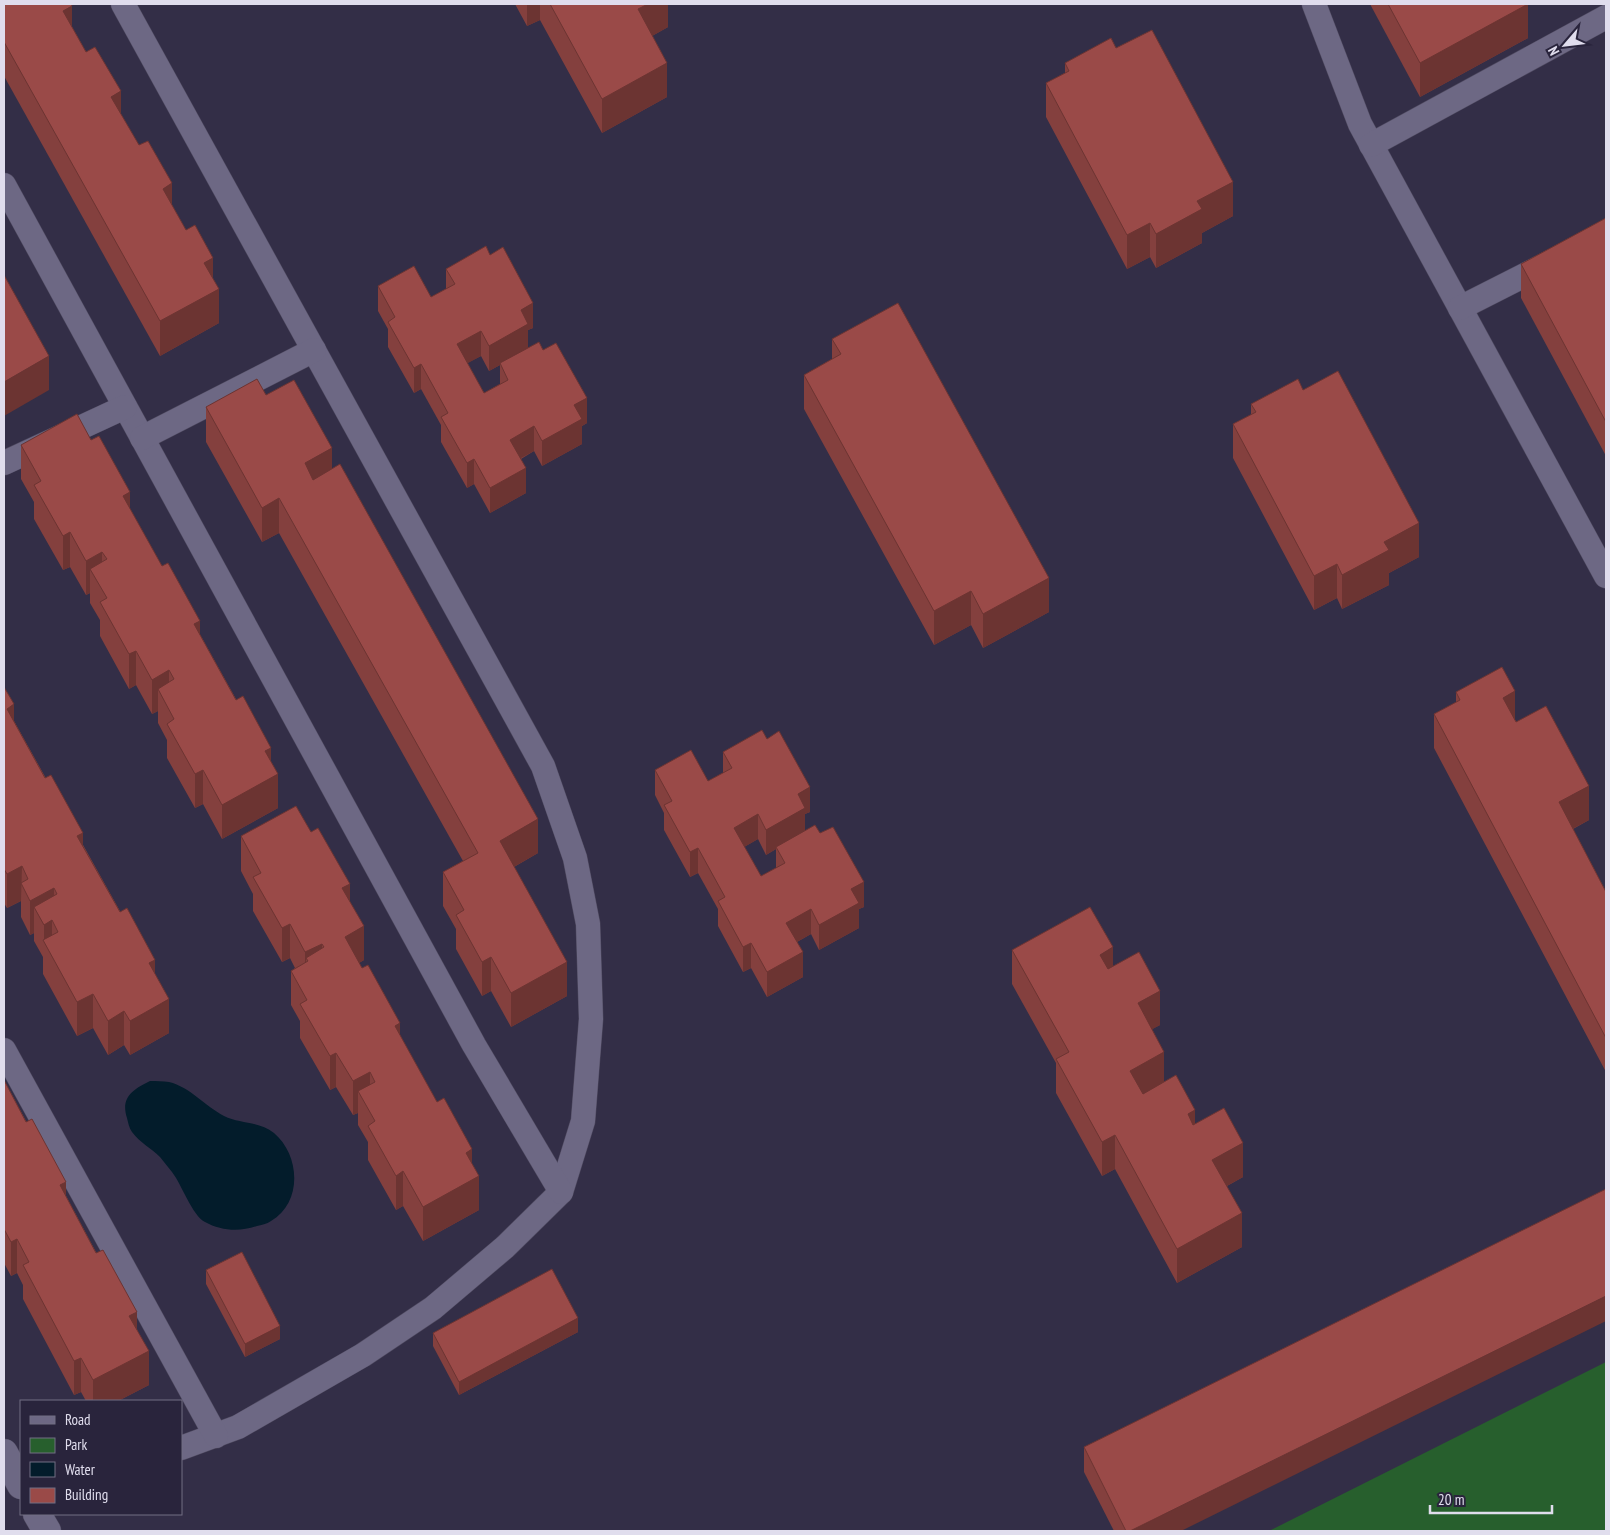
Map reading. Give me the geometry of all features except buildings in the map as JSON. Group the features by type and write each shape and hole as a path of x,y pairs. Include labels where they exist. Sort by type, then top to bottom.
{"street":[{"path":"4,1453 20,1483"},
{"path":"38,1515 47,1531"}],"lane":[{"path":"123,4 543,766 575,858 588,924 591,1019 583,1121 561,1192 505,1247 433,1308 363,1355 238,1427 182,1448"},
{"path":"1314,4 1360,124 1606,576"},
{"path":"1371,145 1606,17"},
{"path":"4,186 474,1045 561,1192"},
{"path":"1460,308 1606,234"},
{"path":"142,438 314,350"},
{"path":"4,463 125,407"},
{"path":"4,1050 216,1436"}],"green space":[{"path":"1606,1362 1606,1531 1269,1531"}],"water":[{"path":"150,1081 177,1084 224,1116 262,1126 274,1133 283,1142 293,1166 294,1178 293,1191 289,1202 281,1213 266,1224 237,1230 217,1227 200,1218 191,1207 172,1172 160,1157 135,1136 129,1127 125,1111 127,1099 139,1087"}]}
